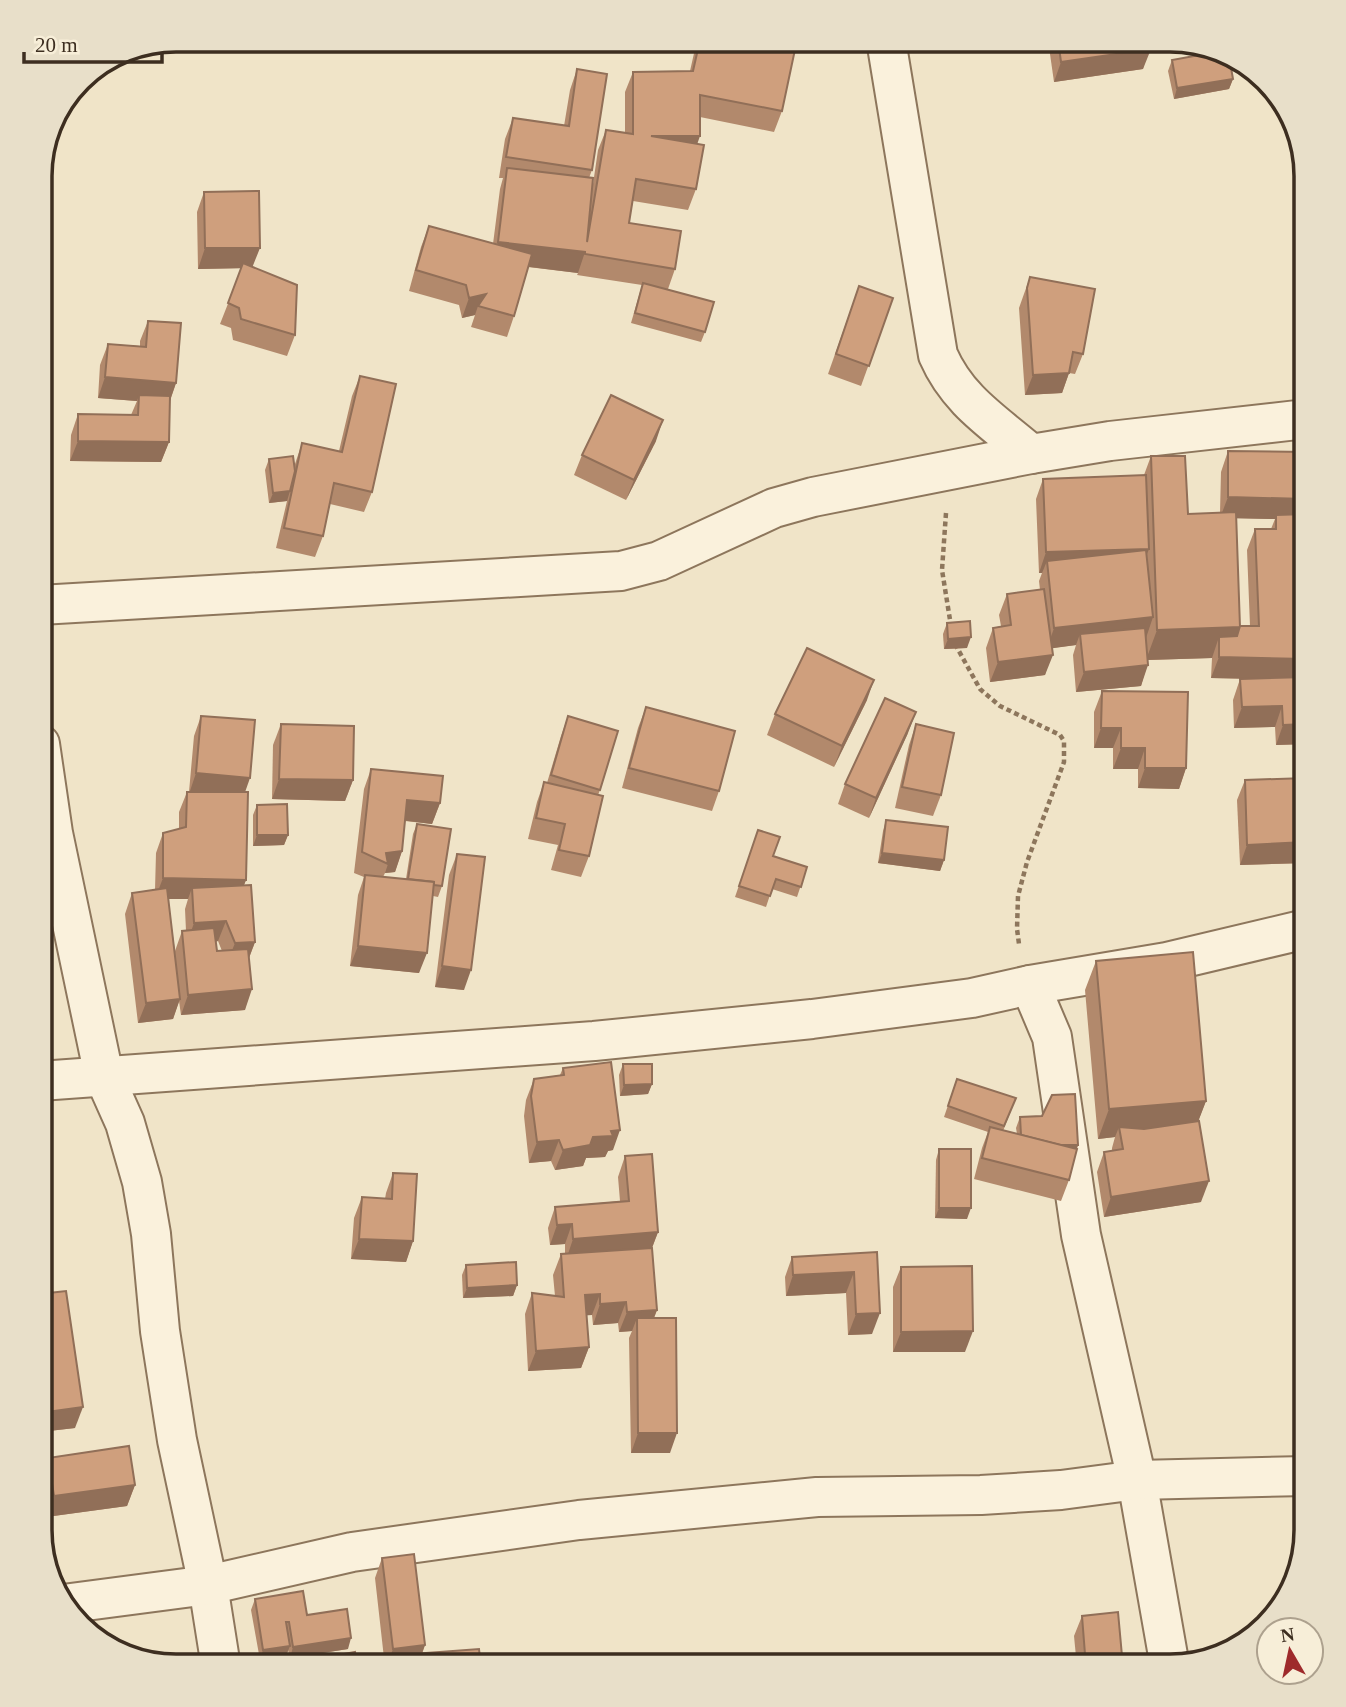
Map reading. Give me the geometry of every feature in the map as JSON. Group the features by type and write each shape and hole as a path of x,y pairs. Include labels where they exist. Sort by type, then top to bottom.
{"street":[{"path":"888,53 938,355 947,375 961,395 1031,454"},
{"path":"53,604 621,571 659,561 774,508 813,497 1110,441 1294,420"},
{"path":"53,830 104,1076 125,1123 142,1182 160,1331 177,1440 208,1586 219,1654"},
{"path":"52,1080 594,1041 952,1001 1167,962 1294,932"},
{"path":"1030,985 1052,1037 1081,1235 1137,1480 1168,1654"},
{"path":"76,1602 208,1586 352,1552 579,1520 817,1497 981,1495 1061,1490 1137,1480 1294,1476"}],"path":[{"path":"947,470 942,570 954,643 980,689 1000,706 1060,735 1065,741 1064,762 1027,862 1018,896 1017,929 1030,985"}],"building":[{"path":"697,53 794,53 782,111 700,95 700,136 651,136 704,145 696,189 636,179 629,223 681,231 675,269 585,252 498,242 507,168 593,178 587,242 606,130 633,134 633,72 693,71"},
{"path":"1060,53 1123,53 1061,62"},
{"path":"1202,57 1231,69 1233,79 1177,88 1172,60"},
{"path":"577,69 607,74 592,170 506,157 513,118 569,126"},
{"path":"259,191 260,248 205,248 204,192"},
{"path":"429,226 532,254 514,316 478,306 486,294 469,298 466,285 416,270"},
{"path":"243,263 297,285 295,335 241,319 239,308 228,303"},
{"path":"1030,277 1095,289 1083,354 1073,352 1069,373 1033,375 1027,288"},
{"path":"643,283 714,302 705,332 635,313"},
{"path":"859,286 893,298 869,366 836,354"},
{"path":"148,321 181,323 176,383 105,377 108,344 146,347"},
{"path":"360,376 396,384 372,492 334,483 323,536 284,528 302,443 342,452"},
{"path":"139,395 170,396 169,442 78,441 78,414 138,415"},
{"path":"611,395 663,420 634,480 582,455"},
{"path":"1228,451 1294,452 1294,499 1228,497"},
{"path":"293,456 295,471 290,491 273,493 269,459"},
{"path":"1151,456 1185,456 1188,514 1236,512 1240,627 1157,630"},
{"path":"1146,475 1149,549 1046,552 1043,479"},
{"path":"1294,514 1294,659 1219,657 1219,637 1237,636 1240,626 1259,626 1255,529 1276,529 1276,515"},
{"path":"1146,550 1153,617 1054,628 1047,561"},
{"path":"1044,589 1053,655 998,662 993,628 1011,625 1007,594"},
{"path":"970,621 971,637 948,639 947,623"},
{"path":"1145,628 1148,665 1084,672 1080,634"},
{"path":"807,648 874,680 842,746 775,714"},
{"path":"1294,677 1294,725 1283,725 1282,706 1242,707 1240,679"},
{"path":"1102,691 1188,692 1186,768 1145,768 1145,748 1121,748 1121,728 1101,728"},
{"path":"885,698 916,712 876,798 845,784"},
{"path":"646,707 735,731 719,791 629,768"},
{"path":"201,716 255,720 250,778 196,773"},
{"path":"568,716 618,731 600,790 551,775"},
{"path":"281,724 354,726 353,780 279,779"},
{"path":"916,724 954,733 941,795 902,787"},
{"path":"371,769 443,776 440,803 407,800 402,851 386,853 388,864 362,852"},
{"path":"1294,778 1294,843 1247,845 1245,780"},
{"path":"544,782 603,796 589,856 559,850 565,824 536,818"},
{"path":"187,792 248,792 246,880 163,878 163,833 186,827"},
{"path":"287,804 288,835 257,835 257,805"},
{"path":"886,820 948,827 944,860 882,853"},
{"path":"417,824 451,829 442,886 434,885 434,882 408,879"},
{"path":"758,830 780,837 773,856 807,867 801,887 776,879 770,896 739,886"},
{"path":"457,854 485,857 471,970 442,966"},
{"path":"365,875 434,882 427,953 358,946"},
{"path":"251,885 255,942 235,943 226,921 194,923 192,888"},
{"path":"167,888 180,999 146,1003 132,893"},
{"path":"214,928 217,951 248,949 252,989 188,995 182,931"},
{"path":"1193,952 1206,1101 1109,1109 1096,961"},
{"path":"611,1062 620,1130 611,1131 613,1136 593,1137 590,1145 563,1150 559,1140 537,1142 531,1096 534,1079 564,1075 563,1068"},
{"path":"623,1064 652,1064 652,1084 624,1085"},
{"path":"957,1079 1016,1098 1004,1126 948,1106"},
{"path":"1075,1094 1078,1145 1060,1145 1021,1135 1020,1117 1042,1116 1052,1095"},
{"path":"1199,1121 1209,1181 1111,1197 1104,1152 1123,1149 1119,1127 1144,1129"},
{"path":"990,1127 1077,1149 1069,1180 982,1158"},
{"path":"939,1149 971,1149 971,1208 939,1208"},
{"path":"652,1154 658,1232 573,1239 572,1224 557,1225 555,1207 629,1201 625,1156"},
{"path":"393,1173 417,1174 413,1241 359,1239 362,1197 392,1199"},
{"path":"652,1248 657,1310 627,1312 626,1302 600,1304 600,1294 585,1295 589,1347 536,1351 532,1293 564,1297 561,1254"},
{"path":"877,1252 880,1313 856,1314 854,1272 793,1275 792,1257"},
{"path":"516,1262 517,1285 467,1288 466,1265"},
{"path":"972,1266 973,1331 901,1332 901,1267"},
{"path":"66,1291 83,1407 52,1411 52,1293"},
{"path":"637,1318 676,1318 677,1433 638,1433"},
{"path":"129,1446 135,1485 54,1496 52,1457"},
{"path":"414,1554 425,1645 393,1649 382,1558"},
{"path":"303,1591 307,1615 347,1609 351,1638 293,1647 289,1622 286,1622 290,1646 263,1650 255,1599"},
{"path":"1118,1612 1122,1654 1085,1654 1082,1616"},
{"path":"479,1649 480,1654 413,1654"}]}
